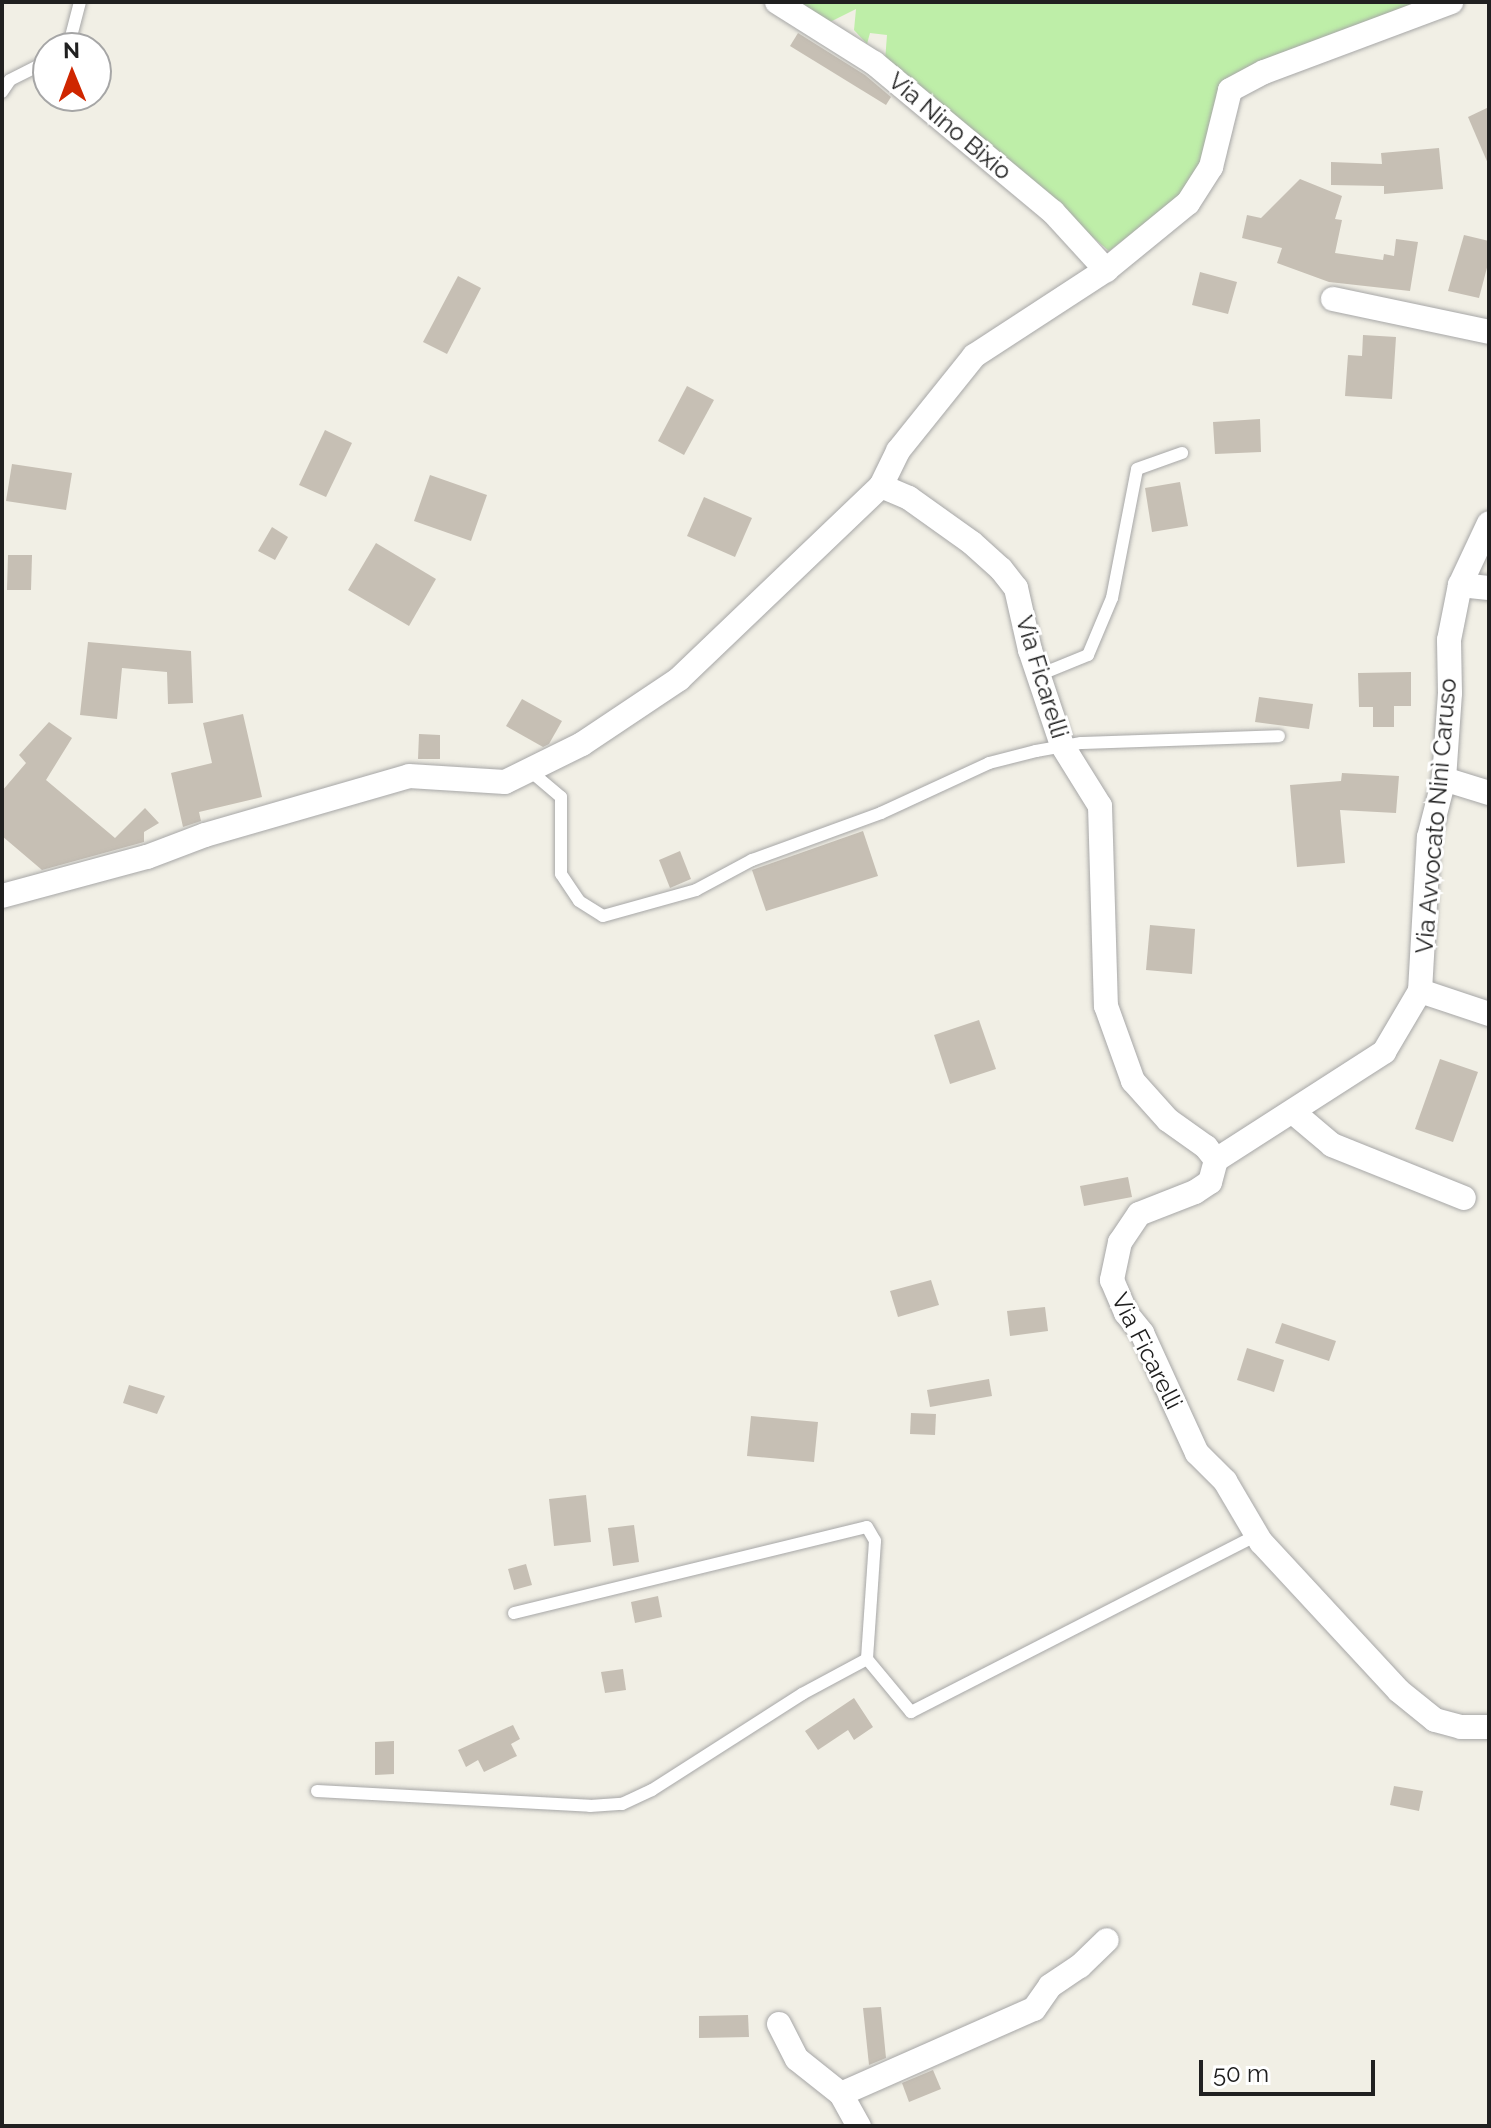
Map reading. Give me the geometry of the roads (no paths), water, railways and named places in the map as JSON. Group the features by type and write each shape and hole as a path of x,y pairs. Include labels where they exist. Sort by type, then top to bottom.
{"street":[{"name":"Via Nino Bixio","path":"777,2 874,63 1053,212 1106,270"},
{"path":"2,896 147,857 205,835 409,776 505,782 582,744 679,679 881,486 898,451 974,356 1106,270 1188,203 1211,167 1230,90 1264,72 1451,2"},
{"path":"1333,299 1489,332"},
{"name":"Via Ficarelli","path":"881,486 909,498 972,543 1001,569 1016,588 1062,745 1100,806 1106,1006 1133,1081 1168,1120 1206,1147 1216,1160 1210,1182 1195,1192 1139,1214 1120,1242 1112,1280 1126,1313 1142,1333 1197,1453 1225,1481 1257,1535 1399,1691 1435,1720 1461,1727 1489,1727"},
{"name":"Via Avvocato Ninì Caruso","path":"1216,1160 1384,1052 1420,991 1429,837 1444,779 1450,693 1449,640 1460,585 1489,523"},
{"path":"1460,585 1489,588"},
{"path":"1444,779 1489,793"},
{"path":"1420,991 1489,1014"},
{"path":"1293,1112 1332,1145 1464,1198"},
{"path":"841,2094 1034,2009 1050,1986 1080,1966 1107,1940"},
{"path":"779,2024 797,2059 841,2094 859,2126"}],"lane":[{"path":"72,32 80,2"},
{"path":"2,92 10,80 32,69"},
{"path":"1039,675 1088,655 1112,598 1137,469 1182,453"},
{"path":"529,770 561,797 561,874 579,901 603,916 696,890 752,860 881,813 989,763 1062,745 1279,736"},
{"path":"514,1613 867,1527 875,1541 867,1659 911,1712 1257,1535"},
{"path":"317,1791 590,1806 622,1804 652,1790 802,1694 867,1659"}]}
